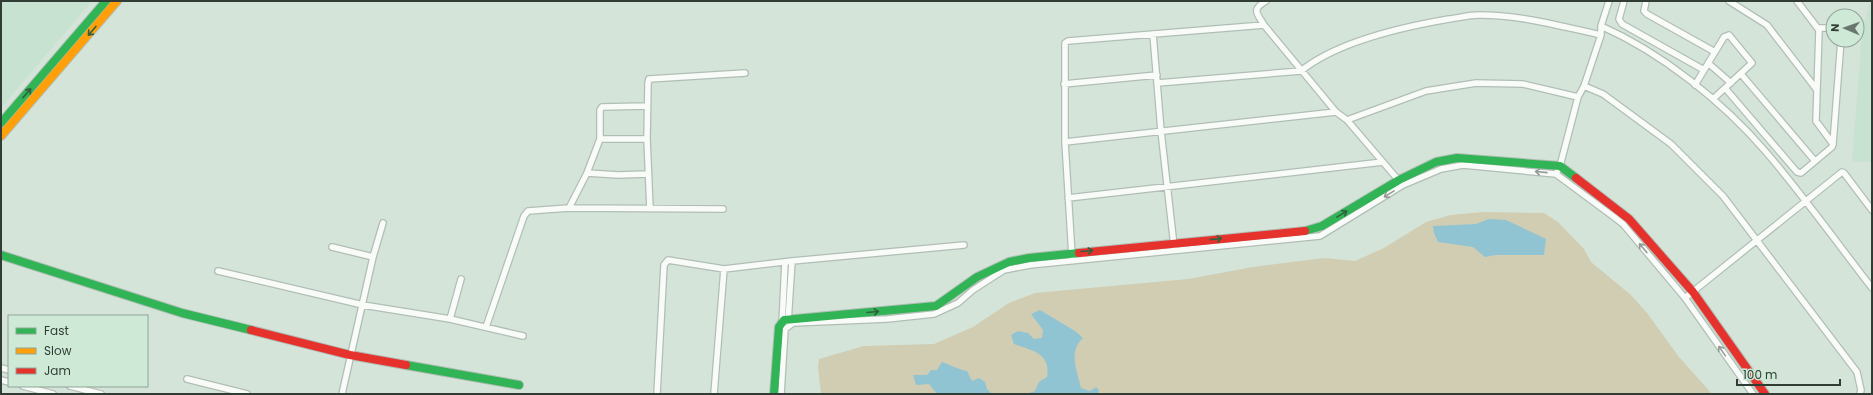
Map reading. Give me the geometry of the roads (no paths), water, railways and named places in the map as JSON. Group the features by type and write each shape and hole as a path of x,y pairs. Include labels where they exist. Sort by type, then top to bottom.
{"street":[{"path":"1,123 106,1"},
{"path":"1,136 118,1"},
{"path":"1266,1 1256,9 1256,12 1264,25 1336,112 1347,120 1401,183"},
{"path":"1558,170 1578,98 1584,86 1601,35 1601,26 1609,1"},
{"path":"1624,1 1619,19 1622,24 1704,70"},
{"path":"1646,1 1644,11 1647,14 1715,52"},
{"path":"1729,1 1767,25 1817,90"},
{"path":"1797,1 1819,28 1816,121 1833,144"},
{"path":"1158,83 1302,71 1313,62 1350,45 1411,25 1477,15 1526,18 1601,35"},
{"path":"1072,256 1064,142 1065,43 1068,41 1264,25"},
{"path":"1601,26 1658,58 1713,98 1766,152 1872,288"},
{"path":"1819,28 1825,28"},
{"path":"1153,34 1161,131 1174,247"},
{"path":"1695,85 1724,37 1729,35 1752,62 1741,74 1713,98"},
{"path":"1725,88 1797,172 1801,172 1832,147 1833,144 1840,48"},
{"path":"1708,63 1731,83"},
{"path":"650,210 647,106 648,83 651,78 745,73"},
{"path":"1064,84 1157,74"},
{"path":"1741,74 1815,161"},
{"path":"1347,120 1426,91 1476,82 1523,84 1578,98"},
{"path":"1584,86 1603,94 1671,144 1723,196 1857,372 1861,390 1860,394"},
{"path":"569,208 587,173 600,139 599,112 601,108 647,106"},
{"path":"1064,142 1336,112"},
{"path":"600,139 647,139"},
{"path":"774,394 780,327 785,324 936,306 977,277 1009,262 1174,247 1317,229 1436,162 1457,158 1558,170 1628,219 1693,292 1766,394"},
{"path":"1068,198 1383,162"},
{"path":"1558,170 1623,224 1685,298 1753,394"},
{"path":"1685,298 1843,172 1872,210"},
{"path":"587,173 618,175 648,174"},
{"path":"486,327 524,216 528,211 569,208 650,210 723,209"},
{"path":"342,394 373,257 383,223"},
{"path":"657,394 666,262 668,260 724,270 792,261 964,245"},
{"path":"332,247 373,257"},
{"path":"1,255 182,313 350,354 519,385"},
{"path":"781,394 785,324 792,261"},
{"path":"785,262 785,324"},
{"path":"714,394 724,270"},
{"path":"218,271 363,305 450,318 523,336"},
{"path":"450,318 461,280"},
{"path":"186,379 247,394"},
{"path":"27,387 53,394"},
{"path":"74,387 100,394"}],"water":[{"path":"1489,219 1506,220 1546,239 1544,255 1496,255 1485,257 1473,247 1438,242 1434,233 1433,226 1476,224"},
{"path":"1040,310 1075,331 1083,338 1078,343 1075,355 1076,368 1081,388 1090,391 1096,387 1099,390 1098,394 1027,394 1035,391 1039,382 1047,377 1048,369 1043,358 1039,354 1014,344 1011,335 1018,331 1028,333 1034,339 1042,338 1043,330 1031,314"},
{"path":"942,362 967,371 972,381 979,378 985,382 987,389 992,394 937,394 929,384 916,385 913,375 927,375 931,370 937,370"}]}
